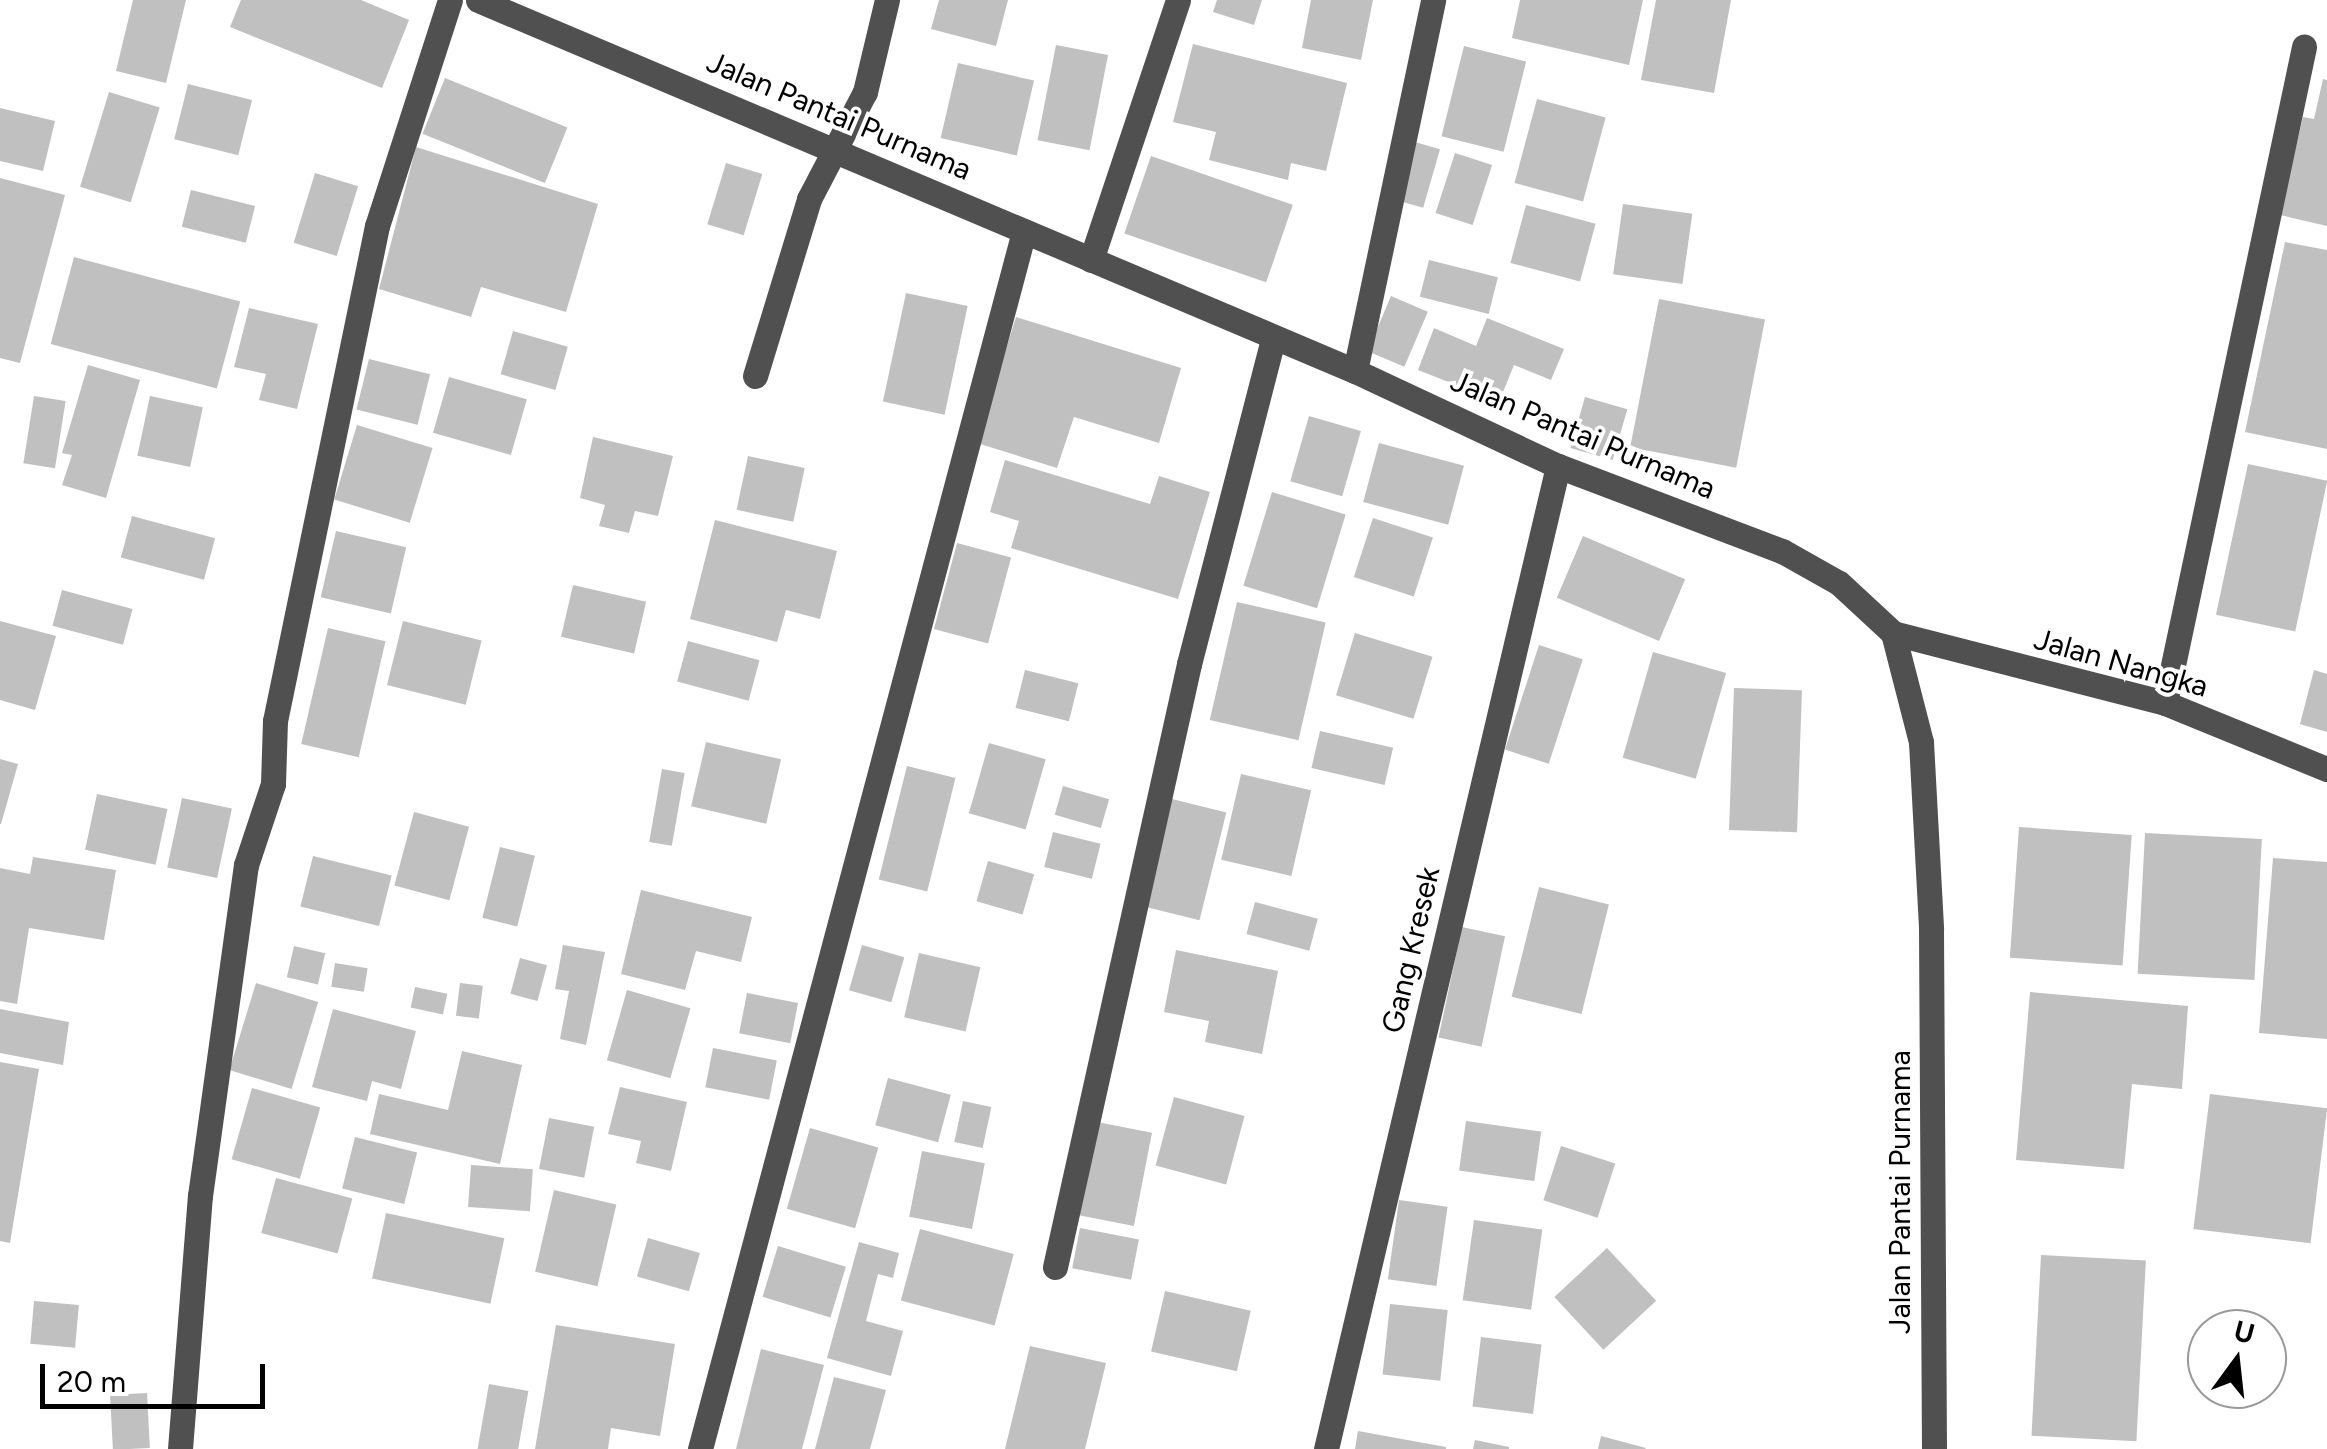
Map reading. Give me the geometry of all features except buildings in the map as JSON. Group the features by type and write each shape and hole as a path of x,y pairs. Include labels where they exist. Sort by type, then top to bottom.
{"street":[{"path":"180,1449 200,1196 246,865 273,784 275,722 377,226 450,0"},
{"name":"Jalan Pantai Purnama","path":"478,0 836,148 1355,371 1558,466 1782,551 1838,582 1893,633 1921,742 1931,929 1934,1449"},
{"path":"756,376 809,199 864,92 887,0"},
{"path":"1091,260 1178,0"},
{"path":"1355,371 1433,0"},
{"path":"2165,703 2304,47"},
{"path":"700,1449 1024,231"},
{"path":"1055,1266 1189,664 1273,339"},
{"name":"Gang Kresek","path":"1326,1449 1558,466"},
{"name":"Jalan Nangka","path":"1893,633 2165,703 2327,770"}]}
